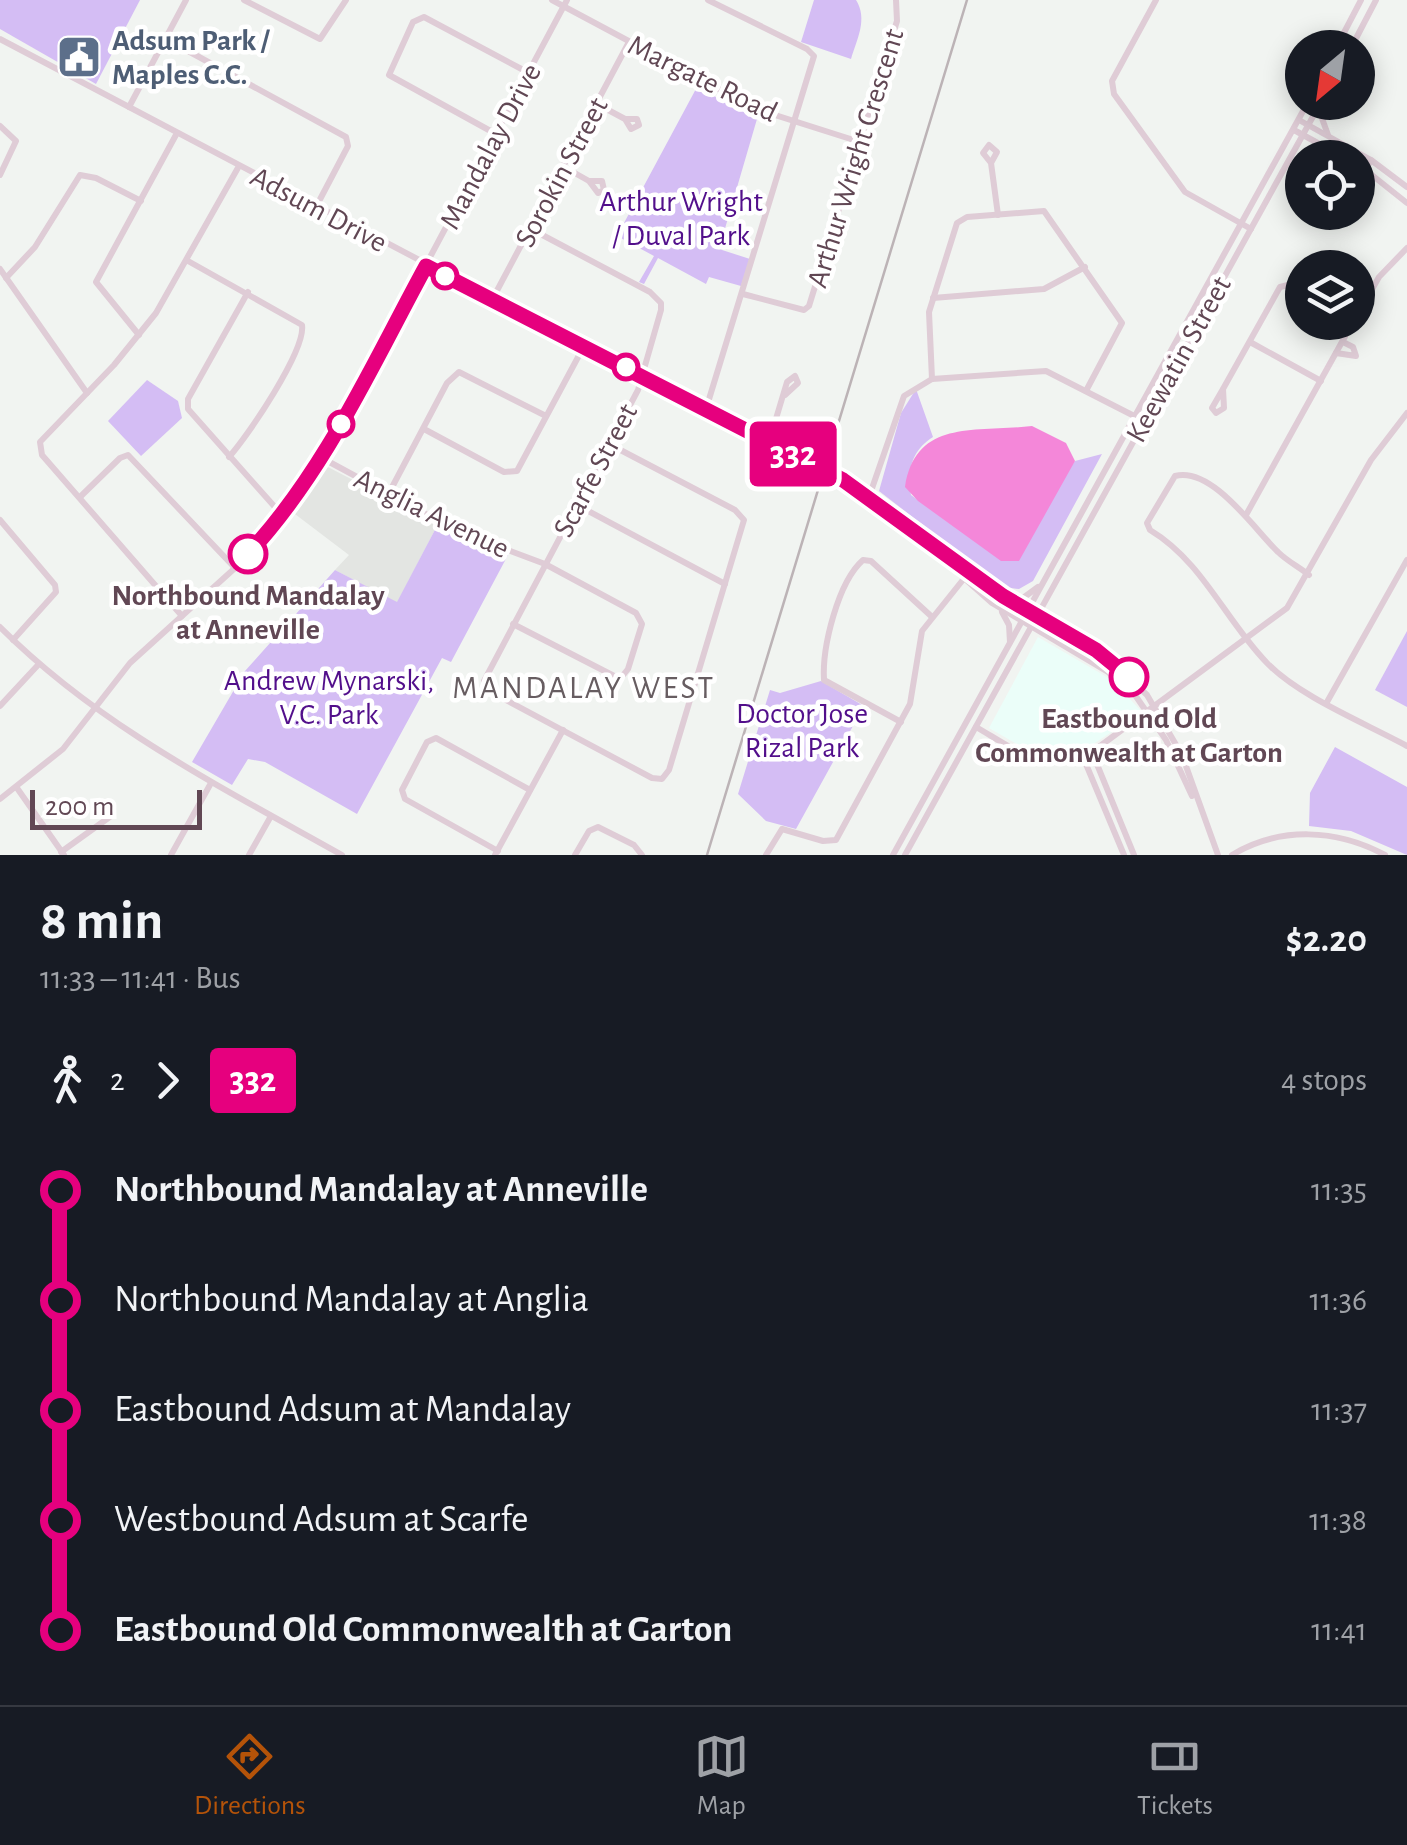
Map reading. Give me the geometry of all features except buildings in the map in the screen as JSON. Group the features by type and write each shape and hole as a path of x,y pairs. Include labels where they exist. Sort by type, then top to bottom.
{"street":[{"path":"129,108 186,0"},
{"path":"244,0 320,39 346,0"},
{"name":"Margate Road","path":"552,0 566,3 629,42 756,109 860,142"},
{"path":"706,409 813,62 810,50 708,0"},
{"name":"Arthur Wright Crescent","path":"743,294 788,308 804,310 810,306 897,21 896,0"},
{"path":"1156,0 1112,81 1114,94 1178,184 1251,230"},
{"path":"1345,30 1361,0"},
{"path":"1360,30 1376,0"},
{"name":"Mandalay Drive","path":"0,799 63,749 140,652 235,568 282,515 322,458 566,3"},
{"path":"496,134 388,75 413,22 424,17 529,73"},
{"name":"Adsum Drive","path":"0,39 869,497 1003,596 1106,656 1152,709"},
{"path":"166,39 346,137 348,146 316,207"},
{"name":"Sorokin Street","path":"492,300 629,42"},
{"path":"597,104 625,120"},
{"path":"1298,120 1335,140"},
{"name":"Keewatin Street","path":"1026,625 1028,612 1298,120"},
{"name":"Keewatin Street","path":"1026,625 1036,617 1312,120"},
{"path":"1320,120 1328,136"},
{"path":"0,126 16,141 0,175"},
{"path":"1294,130 1314,140"},
{"path":"140,335 96,282 177,133"},
{"path":"991,163 998,215"},
{"path":"1375,163 1407,187"},
{"path":"182,616 39,448 140,335 188,260 239,166"},
{"path":"564,167 589,181"},
{"path":"6,278 35,247 80,175 86,174 141,202"},
{"path":"1375,176 1407,203"},
{"path":"932,378 928,325 957,223 1044,211 1122,322 1087,389"},
{"name":"Scarfe Street","path":"531,229 657,297 661,310 642,374 609,444 486,674 486,686 562,730"},
{"path":"1375,285 1407,248"},
{"path":"188,260 297,318 304,333 252,427 229,457"},
{"path":"934,298 1044,289 1085,266"},
{"path":"0,269 87,393"},
{"path":"1222,389 1280,286 1285,285"},
{"path":"248,292 188,399 191,414 282,515"},
{"path":"1250,342 1320,381"},
{"path":"1246,515 1320,381 1336,353 1343,342 1353,347 1356,356 1348,358 1336,353"},
{"path":"424,429 510,474 520,465 584,346"},
{"path":"869,497 904,396 932,378 1046,371 1144,421"},
{"path":"389,494 448,383 459,372 546,416"},
{"path":"769,442 785,395"},
{"path":"972,711 976,726 1049,765 1092,752 1249,640 1286,608 1310,575 1371,460 1407,413"},
{"path":"530,790 442,741 427,742 402,790 405,799 497,853 562,730 652,778 667,775 743,527 741,514 609,444"},
{"path":"80,497 120,458 128,455 235,568"},
{"name":"Anglia Avenue","path":"322,458 484,543 545,564 641,618 625,676 607,677 513,624"},
{"path":"1310,575 1281,555 1246,515 1221,494 1182,474 1174,476 1148,523 1150,530 1174,545 1194,565 1280,675 1407,746"},
{"path":"577,504 725,584"},
{"path":"0,520 55,585 56,592 13,640"},
{"name":"Adsum Drive","path":"902,522 998,607 1108,672 1152,709"},
{"path":"901,722 824,680 832,632 850,576 863,560 871,561 930,616"},
{"path":"1327,702 1407,560"},
{"path":"766,855 782,829 823,841 836,840 915,692 920,638 930,616 970,571"},
{"path":"1003,596 1023,598 1044,583"},
{"path":"998,607 1010,625 1009,645"},
{"path":"892,855 1009,645 1026,625"},
{"path":"904,855 976,726 1026,625"},
{"path":"0,627 38,666 93,709 211,783 330,852 342,855"},
{"path":"0,706 38,666"},
{"path":"1152,709 1182,755 1196,803 1218,855"},
{"path":"1092,752 1134,855"},
{"path":"1083,757 1124,855"},
{"path":"171,855 211,783"},
{"path":"17,788 62,853 110,816"},
{"path":"250,855 271,816"},
{"path":"575,855 589,831 598,827 634,845 642,855"},
{"path":"1232,855 1261,842 1306,833 1350,840 1384,855"}],"shaded area":[{"path":"1032,426 1066,443 1075,461 1019,561 1001,561 918,501 905,487 911,465 935,439 970,430"},
{"path":"324,465 438,524 397,603 335,570 349,555 291,511"},
{"path":"1038,637 1112,680 1142,712 1069,760 1052,761 1036,755 989,728"}],"green space":[{"name":"Adsum Park / Maples C.C.","path":"0,0 140,0 96,84 0,29"},
{"path":"814,0 856,0 861,22 851,59 801,42"},
{"name":"Arthur Wright / Duval Park","path":"697,87 757,119 719,249 750,259 741,286 709,277 706,284 658,258 644,284 639,282 654,256 617,236"},
{"path":"147,380 178,401 182,418 141,456 108,421"},
{"path":"916,389 933,437 912,462 911,495 1001,560 1075,461 1102,454 1033,581 1019,589 1003,587 879,491 901,413"},
{"name":"Andrew Mynarski, V.C. Park","path":"438,524 508,555 451,662 442,658 357,814 265,762 248,759 232,785 192,762 245,671 335,570 397,602"},
{"path":"1407,631 1407,707 1375,690"},
{"name":"Doctor Jose Rizal Park","path":"821,681 864,706 796,829 766,821 738,794 770,690 780,693"},
{"path":"1335,747 1407,787 1407,855 1351,831 1309,826 1310,793"}],"railway":[{"path":"707,855 967,0"}],"bus line":[{"name":"332","path":"248,554 288,506 330,445 426,266 843,480 920,532 1003,596 1096,650 1129,677"}],"place":[{"name":"Adsum Park / Maples C.C.","path":"79,57"},
{"name":"Northbound Mandalay at Anneville","path":"248,554"},
{"name":"Eastbound Old Commonwealth at Garton","path":"1129,677"}],"district":[{"name":"MANDALAY WEST","path":"584,687"}]}
